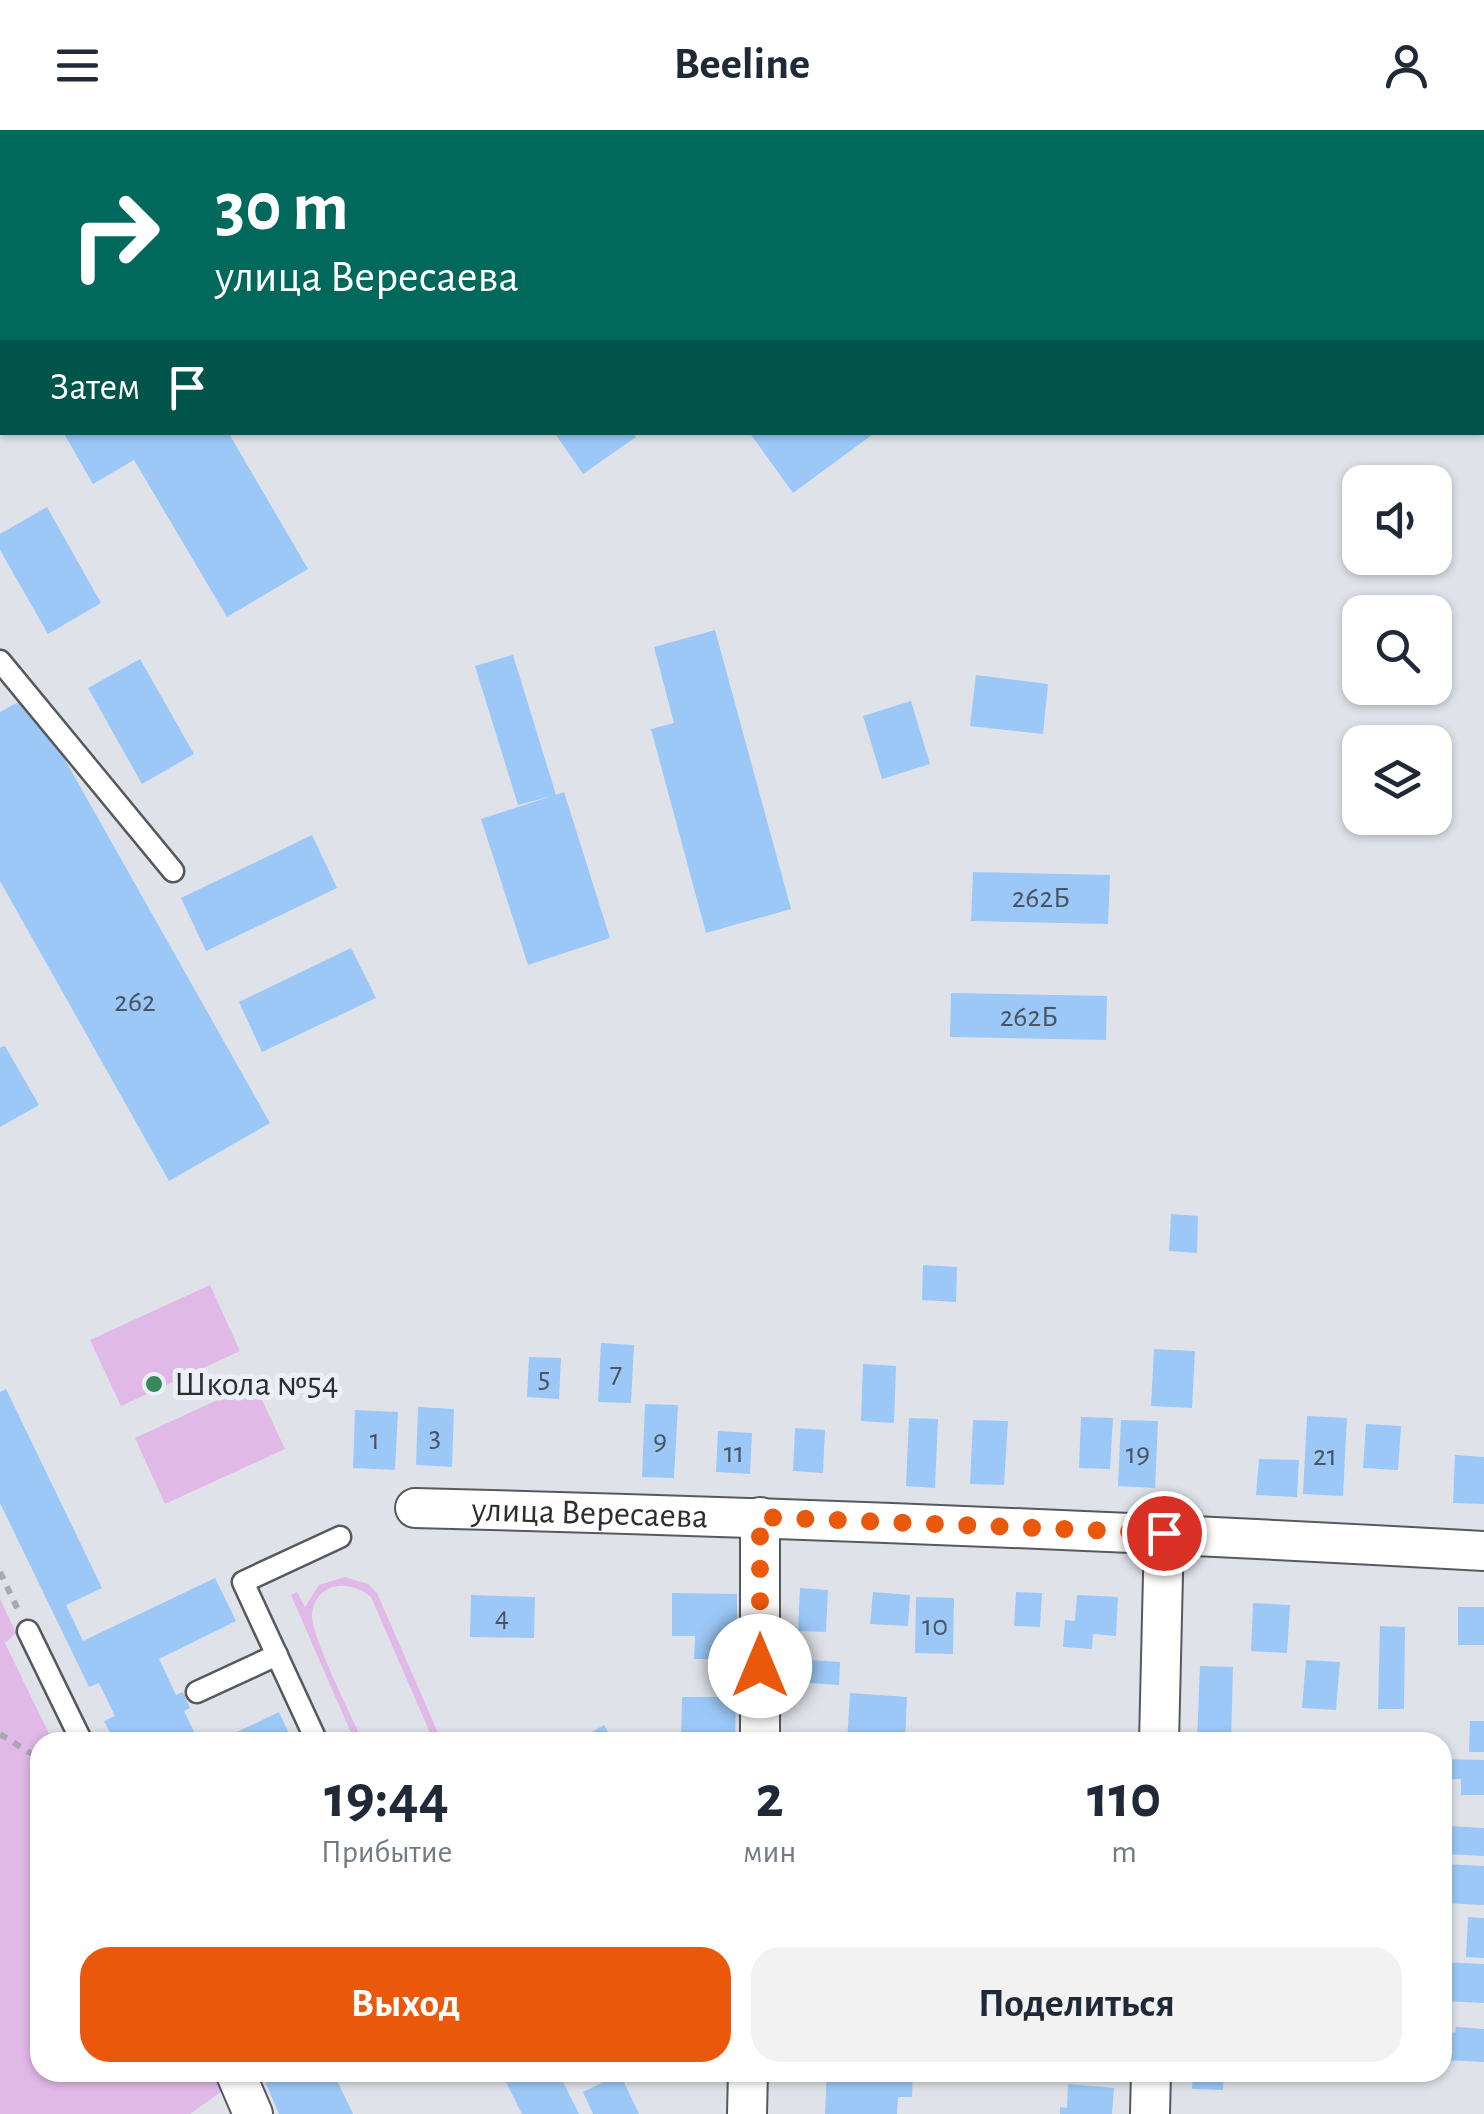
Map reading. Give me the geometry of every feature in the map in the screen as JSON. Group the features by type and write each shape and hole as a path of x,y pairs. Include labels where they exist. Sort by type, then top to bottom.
{"street":[{"name":"улица Вересаева","path":"414,1508 760,1517 1484,1550"},
{"path":"759,1732 760,1517"},
{"path":"1159,1732 1164,1533"},
{"path":"240,2082 254,2114"},
{"path":"747,2114 748,2082"},
{"path":"1150,2114 1151,2082"}],"lane":[{"path":"0,660 174,871"},
{"path":"311,1732 243,1582 340,1537"},
{"path":"28,1631 77,1732"},
{"path":"197,1692 276,1655"}],"path":[{"path":"0,1572 28,1631"},
{"path":"0,1734 30,1753"}],"shaded area":[{"path":"210,1285 240,1351 121,1406 90,1340"},
{"path":"254,1383 285,1449 165,1504 135,1438"},
{"path":"345,1577 368,1584 377,1593 438,1732 430,1732 371,1597 354,1587 336,1586 315,1602 313,1623 358,1732 351,1732 291,1595 297,1592 305,1607 319,1585"},
{"path":"0,1599 16,1633 5,1643 48,1732 30,1732 30,2082 218,2082 222,2091 190,2114 0,2114"}],"building":[{"path":"65,435 230,435 308,569 227,617 134,460 93,484"},
{"path":"556,435 636,437 583,474"},
{"path":"751,435 872,435 793,493"},
{"path":"47,507 101,603 48,634 0,550 0,534"},
{"path":"715,630 791,909 706,933 651,729 674,723 654,647"},
{"path":"513,655 556,795 564,792 610,938 528,965 481,819 552,796 518,805 475,666"},
{"path":"140,659 194,754 142,784 88,688"},
{"path":"976,675 1048,684 1043,734 970,726"},
{"path":"29,696 270,1123 169,1181 0,881 0,712"},
{"path":"911,701 930,764 882,779 863,716"},
{"path":"312,835 337,888 206,951 181,898"},
{"path":"973,872 1110,875 1108,924 971,921"},
{"path":"351,948 376,998 262,1052 239,1002"},
{"path":"951,993 1107,996 1106,1040 950,1037"},
{"path":"5,1046 39,1105 0,1127 0,1048"},
{"path":"1171,1214 1198,1216 1197,1253 1169,1251"},
{"path":"923,1265 957,1267 956,1302 922,1300"},
{"path":"601,1343 634,1345 631,1403 598,1402"},
{"path":"1154,1349 1195,1351 1192,1408 1151,1406"},
{"path":"529,1357 561,1358 559,1399 527,1397"},
{"path":"863,1364 896,1366 894,1423 861,1421"},
{"path":"6,1389 102,1588 66,1605 83,1641 215,1578 236,1621 159,1659 176,1695 183,1692 190,1708 184,1711 194,1732 110,1732 104,1721 115,1716 99,1683 89,1687 0,1503 0,1392"},
{"path":"645,1404 678,1405 674,1478 642,1477"},
{"path":"418,1407 454,1409 452,1467 416,1465"},
{"path":"355,1410 398,1412 395,1470 353,1468"},
{"path":"1307,1416 1347,1418 1343,1496 1303,1494"},
{"path":"1081,1417 1113,1418 1110,1469 1079,1468"},
{"path":"909,1418 938,1419 935,1488 906,1486"},
{"path":"973,1420 1008,1421 1004,1485 970,1484"},
{"path":"1121,1420 1158,1421 1155,1488 1118,1486"},
{"path":"1366,1424 1401,1426 1398,1470 1363,1468"},
{"path":"795,1428 825,1430 823,1473 793,1471"},
{"path":"718,1431 752,1433 750,1474 716,1472"},
{"path":"1455,1455 1484,1457 1484,1504 1453,1503"},
{"path":"1259,1459 1299,1460 1297,1497 1256,1495"},
{"path":"800,1588 828,1590 826,1632 798,1631"},
{"path":"873,1592 910,1595 908,1626 870,1624"},
{"path":"1016,1592 1042,1593 1040,1627 1014,1626"},
{"path":"672,1593 737,1594 737,1659 694,1659 695,1636 672,1636"},
{"path":"471,1595 535,1597 534,1638 470,1637"},
{"path":"1077,1595 1118,1597 1116,1636 1093,1634 1092,1649 1063,1647 1065,1620 1075,1621"},
{"path":"916,1597 954,1598 953,1654 915,1653"},
{"path":"1253,1603 1290,1605 1287,1653 1251,1651"},
{"path":"1458,1607 1484,1607 1484,1645 1458,1645"},
{"path":"1380,1626 1405,1627 1404,1709 1378,1709"},
{"path":"796,1659 840,1662 839,1685 795,1682"},
{"path":"1306,1660 1340,1662 1336,1710 1302,1708"},
{"path":"1200,1666 1233,1667 1231,1732 1197,1732"},
{"path":"850,1693 907,1697 905,1732 848,1732"},
{"path":"682,1697 736,1697 735,1732 681,1732"},
{"path":"279,1712 288,1732 237,1732"},
{"path":"1470,1721 1484,1721 1484,1752 1469,1752"},
{"path":"1452,1759 1484,1760 1484,1795 1461,1795 1461,1779 1452,1779"},
{"path":"1452,1826 1484,1828 1484,1856 1452,1854"},
{"path":"1452,1864 1484,1866 1484,1905 1452,1903"},
{"path":"1468,1917 1484,1918 1484,1958 1466,1957"},
{"path":"1452,1962 1484,1964 1484,2003 1452,2001"},
{"path":"1456,2027 1484,2029 1484,2062 1452,2060 1452,2033"},
{"path":"265,2082 338,2082 353,2114 279,2114"},
{"path":"506,2082 563,2082 579,2114 522,2114"},
{"path":"604,2082 624,2082 639,2114 593,2114 583,2092"},
{"path":"827,2082 913,2082 912,2097 898,2097 897,2114 825,2114"},
{"path":"1192,2082 1223,2082 1223,2090 1192,2089"},
{"path":"1068,2084 1114,2088 1112,2114 1060,2114 1060,2107 1067,2108"}],"place":[{"name":"Школа №54","path":"154,1384"}],"route":[{"path":"760,1666 760,1517 1164,1533"}]}
